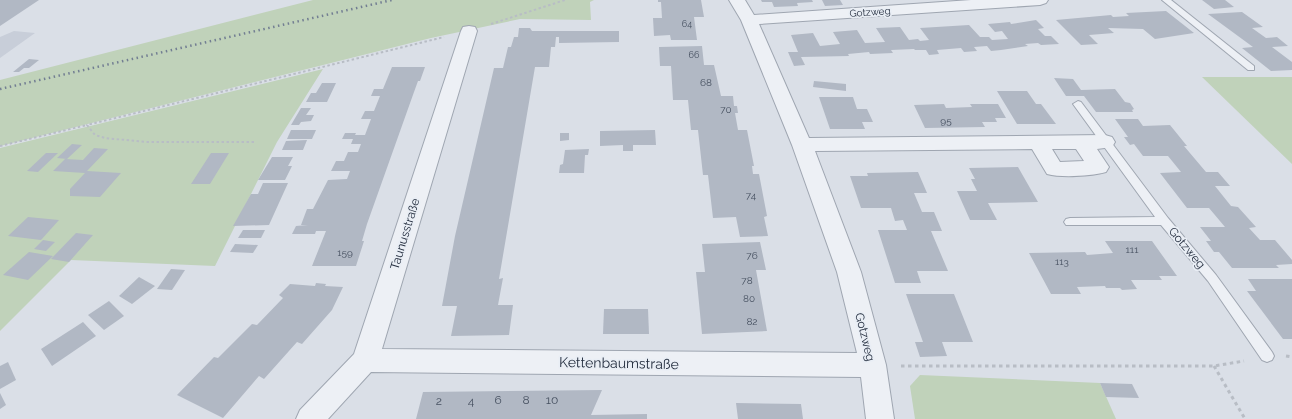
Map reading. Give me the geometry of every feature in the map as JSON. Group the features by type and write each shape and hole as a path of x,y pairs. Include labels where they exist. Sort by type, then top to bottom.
{"street":[{"name":"Gotzweg","path":"737,0 749,20 802,145 849,272 873,365 880,419"},
{"name":"Gotzweg","path":"749,20 1040,0"},
{"name":"Taunusstraße","path":"310,419 365,360 469,31"},
{"path":"1038,143 1054,169 1099,167 1082,142"},
{"path":"802,145 1105,142"},
{"name":"Kettenbaumstraße","path":"365,360 873,365"}],"lane":[{"path":"1166,0 1250,68"},
{"name":"Gotzweg","path":"1078,104 1164,221 1212,278 1267,356"},
{"path":"1070,222 1164,221"}],"path":[{"path":"0,146 469,31 565,0"},
{"path":"87,125 95,135 115,140 233,144 254,142"},
{"path":"873,365 1214,366 1267,356 1292,357"},
{"path":"1214,366 1245,419"}],"shaded area":[{"path":"14,31 35,33 0,58 0,37"}],"green space":[{"path":"313,0 594,0 590,2 591,20 520,19 431,38 0,146 0,80"},
{"path":"323,69 277,142 215,266 71,260 0,331 0,148"},
{"path":"1202,77 1292,77 1292,164"},
{"path":"920,375 1100,383 1116,419 915,419 910,386"}],"building":[{"path":"0,0 39,0 0,26"},
{"path":"658,0 701,0 704,17 694,17 697,40 671,40 670,35 654,36 653,18 662,18 661,2 658,2"},
{"path":"761,0 812,0 813,2 797,3 798,6 774,7 772,2 762,2"},
{"path":"822,0 840,0 843,5 825,6"},
{"path":"1202,0 1225,0 1234,7 1214,9"},
{"path":"1166,11 1194,33 1155,39 1143,29 1108,28 1114,33 1089,35 1098,44 1081,45 1056,20 1111,15 1113,17 1129,16 1126,13"},
{"path":"1242,12 1263,27 1252,28 1266,38 1277,37 1288,46 1272,47 1292,62 1292,70 1271,71 1242,48 1253,47 1208,14"},
{"path":"1036,20 1044,28 1038,29 1045,36 1051,36 1059,44 1025,44 1028,46 991,51 987,46 974,47 977,51 964,52 961,48 937,50 939,54 929,55 926,50 891,50 893,53 870,54 869,52 848,54 849,56 801,57 805,65 794,66 788,52 798,52 791,35 813,33 820,46 840,44 833,32 857,30 865,43 885,42 876,28 900,27 909,40 918,39 920,41 929,40 920,28 969,25 980,37 989,37 992,40 1008,39 1002,31 995,32 988,24 1010,22 1011,24"},
{"path":"519,28 530,28 532,31 619,31 619,42 559,43 559,37 556,37 555,47 551,47 549,67 535,67 499,279 503,278 498,305 513,305 509,335 451,336 457,306 442,306 455,236 494,68 503,68 508,47 511,47 514,37 518,37"},
{"path":"702,46 704,65 714,65 721,96 733,96 734,106 737,106 738,113 735,113 738,130 747,130 754,166 752,166 753,174 759,174 767,216 764,217 768,236 740,237 736,217 713,218 708,175 703,175 698,130 691,130 688,100 673,100 671,66 660,66 659,47"},
{"path":"29,59 39,60 29,68 24,68 19,72 13,72"},
{"path":"392,67 425,67 420,81 418,81 367,224 362,241 364,241 356,266 312,266 326,231 316,231 315,234 292,234 296,226 308,225 301,225 307,209 313,209 328,180 347,179 350,171 331,171 336,161 344,161 348,152 358,152 361,144 351,144 353,139 342,139 345,133 365,135 371,119 361,119 365,111 374,111 380,96 371,96 374,89 383,89"},
{"path":"1054,78 1073,79 1081,90 1115,89 1125,102 1130,103 1134,109 1132,110 1133,112 1096,112 1084,96 1066,96"},
{"path":"814,81 846,84 846,91 813,87"},
{"path":"322,83 336,83 327,102 306,102 311,93 316,93"},
{"path":"997,91 1027,91 1036,104 1041,104 1056,124 1017,124"},
{"path":"819,97 853,97 857,109 867,109 873,122 862,122 865,129 830,129"},
{"path":"944,104 946,108 972,107 970,104 998,104 1006,118 995,118 997,122 982,122 985,127 925,128 914,105"},
{"path":"301,108 311,108 306,115 314,115 311,121 301,122 299,125 291,125"},
{"path":"1115,119 1138,119 1143,126 1170,125 1187,146 1184,146 1206,172 1218,172 1230,186 1215,186 1231,206 1238,207 1256,227 1249,228 1260,240 1275,240 1292,260 1292,264 1276,265 1279,268 1232,268 1219,252 1214,252 1206,241 1211,241 1200,227 1225,227 1209,208 1187,208 1160,173 1181,172 1168,156 1143,156 1134,144 1130,145 1124,137 1128,137"},
{"path":"291,130 316,130 312,139 287,139"},
{"path":"655,130 656,145 633,145 633,151 623,151 623,145 600,146 600,131"},
{"path":"560,133 569,133 569,140 560,141"},
{"path":"307,140 303,150 282,150 286,141"},
{"path":"72,144 82,145 67,159 57,158"},
{"path":"94,148 108,149 87,171 121,173 100,197 70,196 70,189 85,173 53,171 65,159 83,160"},
{"path":"589,149 588,155 585,155 584,173 559,173 560,165 563,164 565,150"},
{"path":"46,153 58,153 38,172 27,171"},
{"path":"211,153 229,153 210,184 191,184"},
{"path":"272,157 293,157 288,166 292,166 285,180 258,180"},
{"path":"1018,167 1038,202 988,203 997,220 970,220 957,191 977,191 971,179 975,179 969,168"},
{"path":"918,172 927,193 914,193 922,212 934,212 942,231 931,231 948,271 917,271 921,283 895,283 878,230 907,230 903,220 895,221 891,208 861,208 850,176 868,176 867,173"},
{"path":"263,183 288,183 269,225 233,226 251,194 258,194"},
{"path":"28,217 59,220 41,240 8,236"},
{"path":"243,230 265,230 261,238 238,238"},
{"path":"76,233 93,235 69,262 51,259"},
{"path":"43,240 55,242 46,251 34,249"},
{"path":"1105,241 1152,241 1177,276 1159,276 1162,280 1131,280 1137,289 1122,290 1120,288 1106,288 1105,286 1077,287 1081,294 1051,294 1029,253 1085,252 1087,255 1113,253"},
{"path":"760,242 766,270 756,270 767,331 702,334 696,272 705,272 702,244"},
{"path":"235,244 258,245 253,253 230,252"},
{"path":"29,252 53,256 28,280 3,275"},
{"path":"171,269 185,270 172,290 157,289"},
{"path":"139,277 155,286 132,304 119,296"},
{"path":"1248,279 1292,279 1292,339 1283,339 1247,291 1256,291"},
{"path":"316,283 326,284 325,286 343,287 332,310 302,344 297,342 264,379 259,376 223,418 177,395 214,357 218,358 252,324 257,325 283,298 279,295 290,284 315,286"},
{"path":"906,294 954,294 973,342 942,342 947,356 920,357 915,342 923,342"},
{"path":"109,301 124,316 104,330 88,315"},
{"path":"604,309 648,309 649,334 603,334"},
{"path":"83,322 96,336 52,366 41,349"},
{"path":"8,362 16,380 0,389 0,366"},
{"path":"1100,383 1132,384 1139,398 1106,397"},
{"path":"602,390 591,415 647,414 647,419 416,419 423,392"},
{"path":"0,393 6,405 0,409"},
{"path":"736,403 801,404 803,419 738,419"}],"railway":[{"path":"0,89 392,0"}]}
